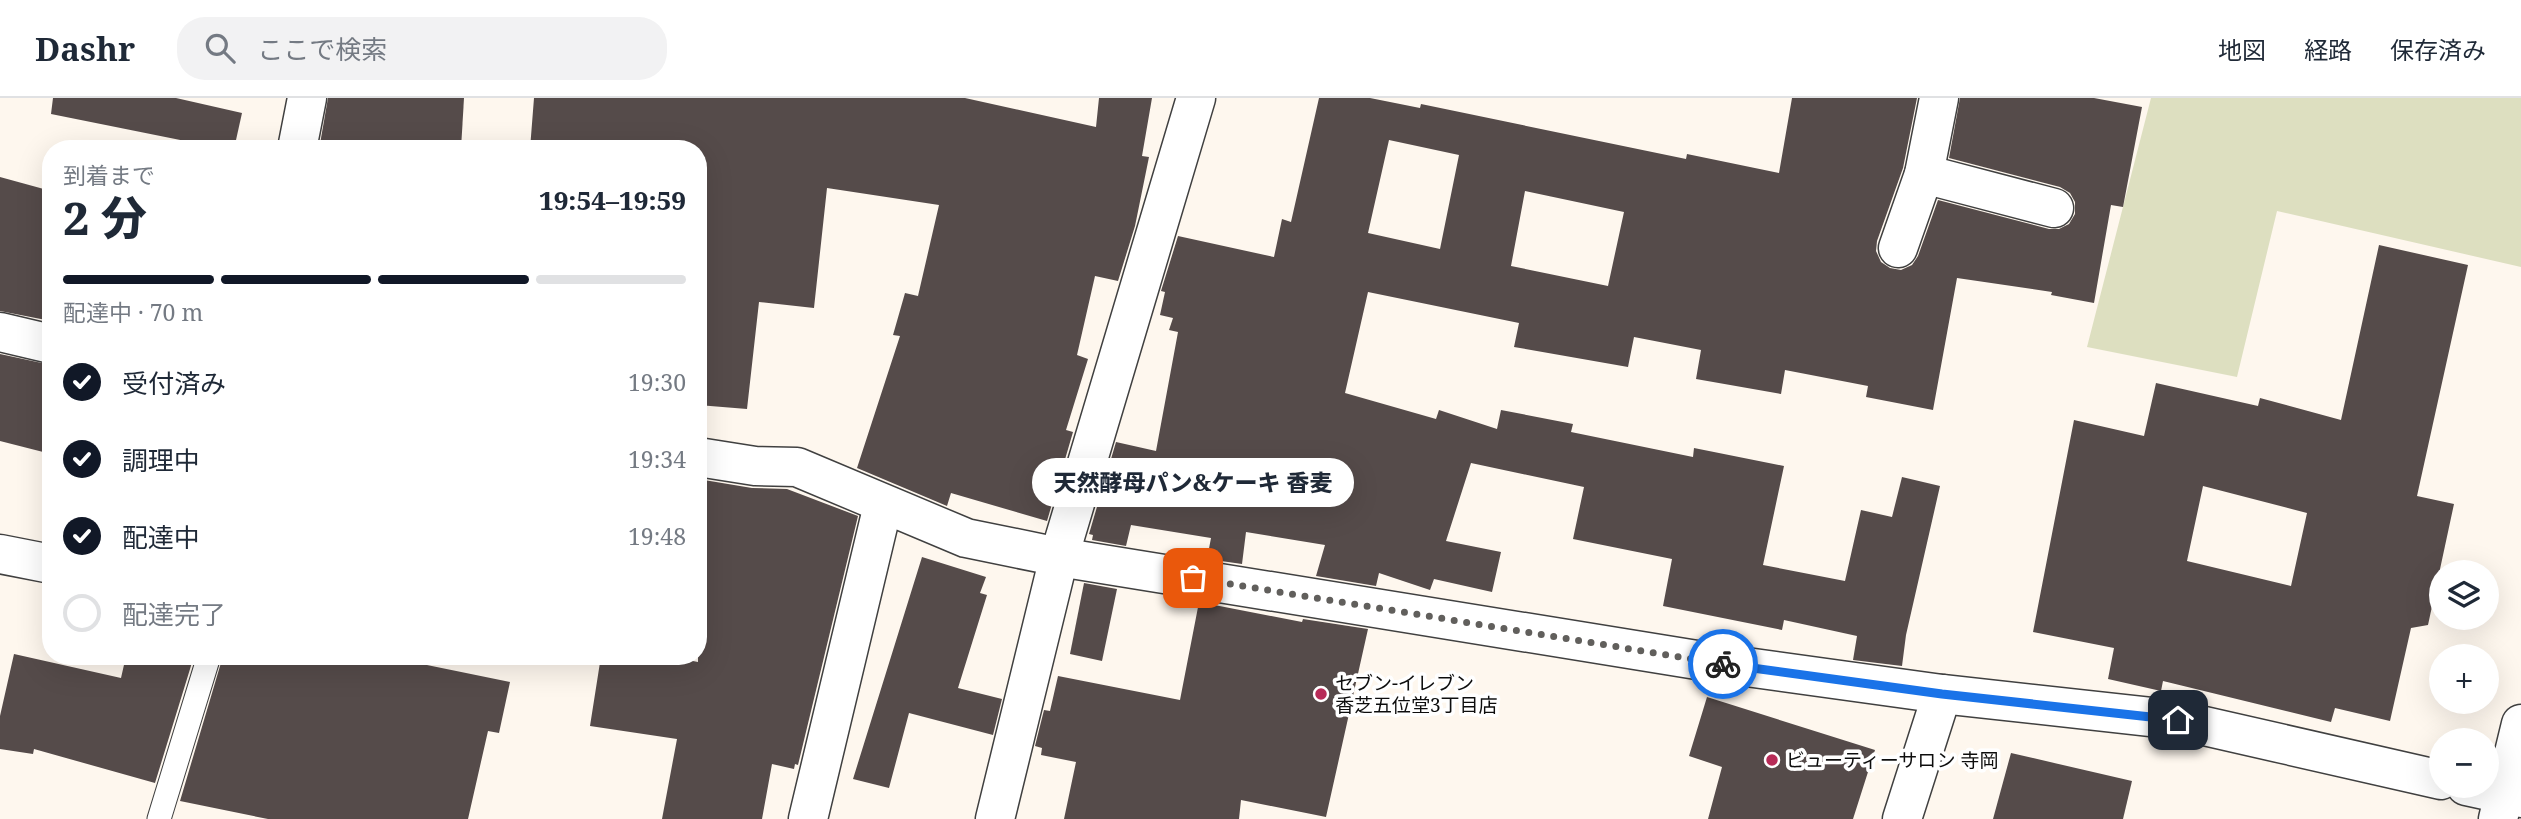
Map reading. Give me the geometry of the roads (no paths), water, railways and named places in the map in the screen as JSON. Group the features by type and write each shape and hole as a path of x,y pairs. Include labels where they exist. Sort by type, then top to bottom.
{"street":[{"path":"299,140 307,98"},
{"path":"995,819 1059,557 1196,98"},
{"path":"1898,248 1924,174 1939,98"},
{"path":"1924,174 2054,208"},
{"path":"0,332 42,342"},
{"path":"707,458 755,466 797,467 966,538 1059,557 1703,661 1942,694 2178,720 2429,777"},
{"path":"808,819 883,505"},
{"path":"0,554 42,562"},
{"path":"1902,819 1942,694"},
{"path":"2507,804 2521,724"}],"lane":[{"path":"159,819 206,665"}],"place":[{"name":"天然酵母パン&ケーキ 香麦","path":"1193,578"},
{"name":"セブン-イレブン 香芝五位堂3丁目店","path":"1321,694"},
{"name":"ビューティーサロン 寺岡","path":"1772,760"}]}
